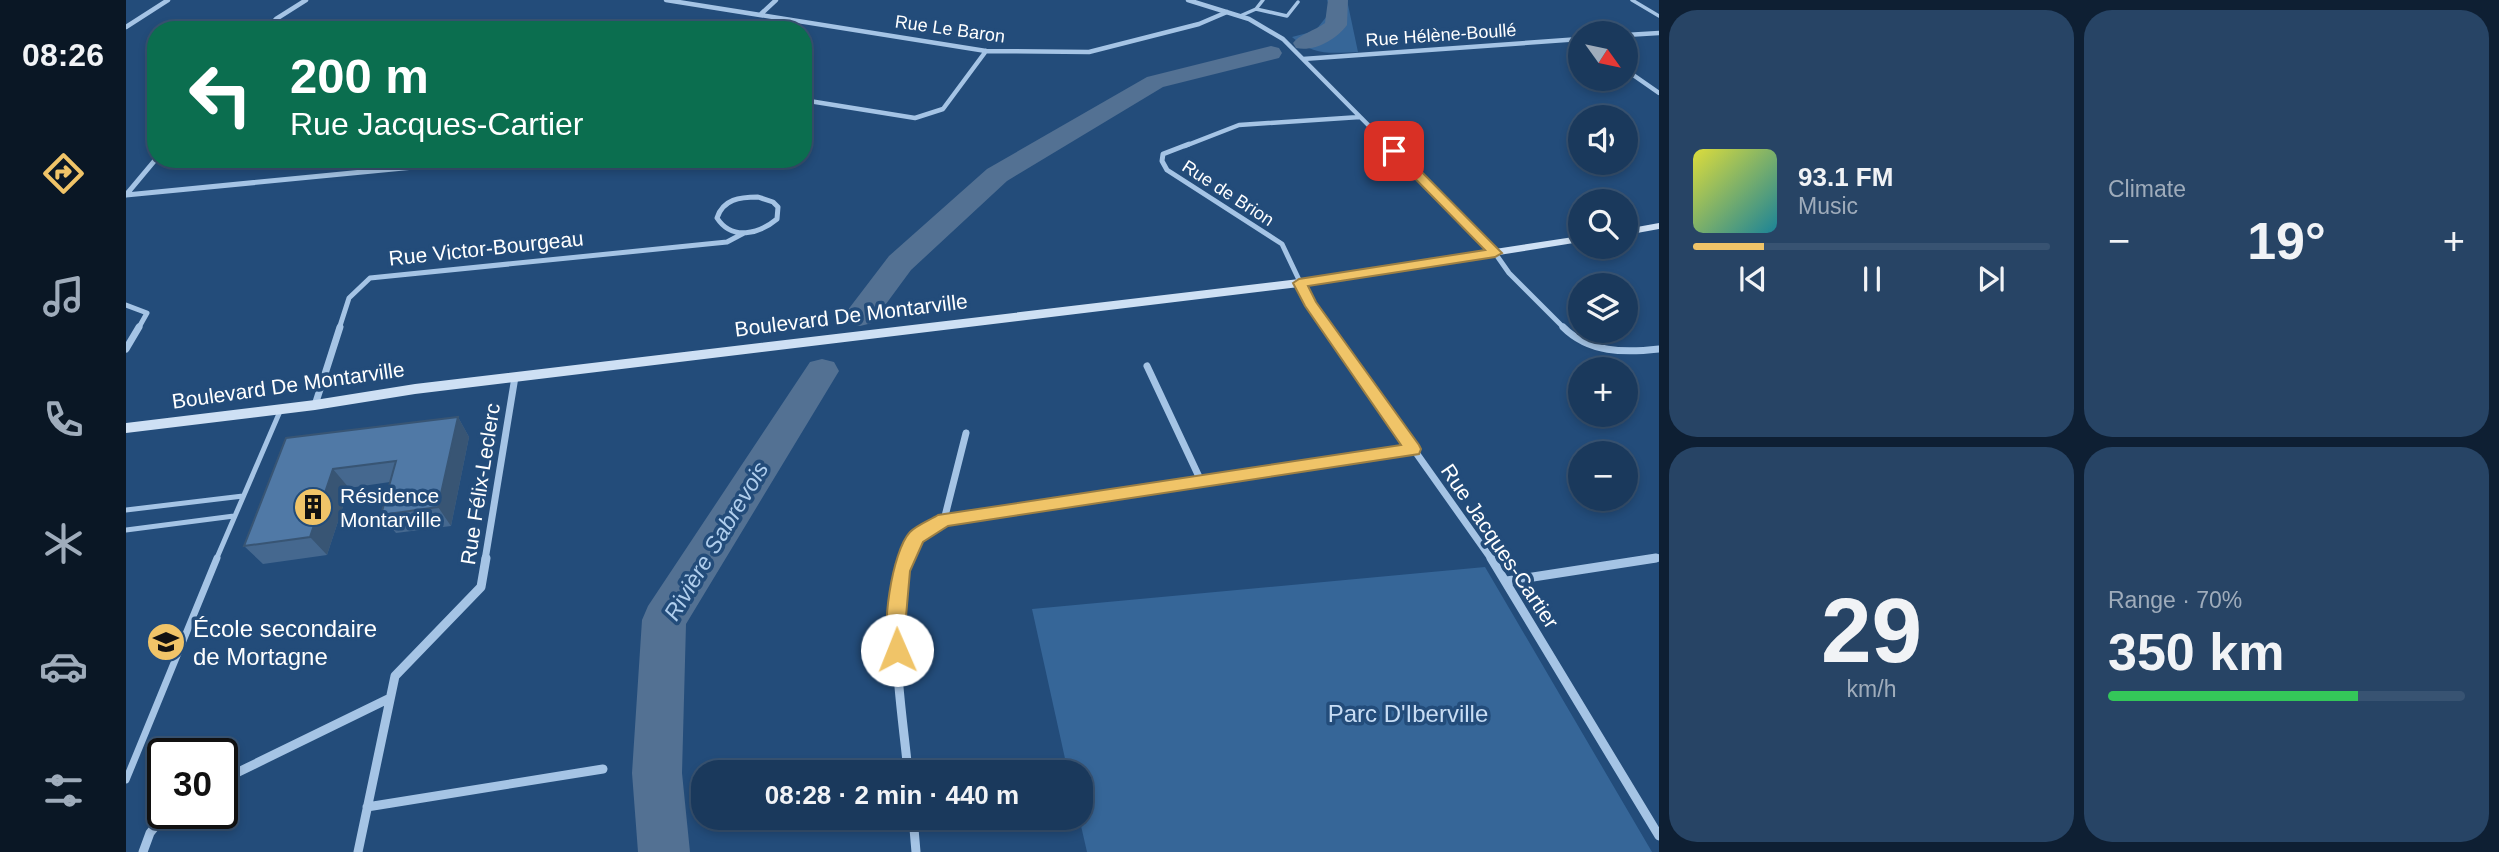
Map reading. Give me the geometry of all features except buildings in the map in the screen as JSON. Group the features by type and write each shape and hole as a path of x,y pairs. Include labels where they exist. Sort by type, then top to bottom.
{"street":[{"path":"127,25 168,0"},
{"path":"274,21 306,0"},
{"name":"Rue Le Baron","path":"666,0 804,21"},
{"path":"761,14 776,0"},
{"path":"1188,0 1240,16 1272,30 1495,253 1508,273 1574,338 1624,353 1659,349"},
{"name":"Rue Le Baron","path":"812,22 986,51 1089,52 1199,24 1227,12"},
{"path":"1638,35 1659,33"},
{"name":"Rue Hélène-Boullé","path":"1303,59 1568,40"},
{"path":"812,101 915,118 943,109 986,51"},
{"path":"1638,78 1659,93"},
{"name":"Rue de Brion","path":"1299,283 1293,260 1282,244 1167,170 1161,162 1163,154 1239,125 1360,117"},
{"path":"126,195 148,168"},
{"path":"126,195 404,168"},
{"name":"Rue Victor-Bourgeau","path":"315,405 349,298 369,278 727,242 744,233 772,225 779,213 778,207 766,199 747,197 722,206 717,218 720,224 726,229 744,233"},
{"path":"1638,230 1659,226"},
{"name":"Boulevard De Montarville","path":"126,428 515,377 1299,283 1568,241"},
{"name":"Rue Jacques-Cartier","path":"1299,283 1310,303 1507,581 1659,836"},
{"path":"126,305 147,313 126,349"},
{"path":"1147,366 1201,481"},
{"name":"Rue Félix-Leclerc","path":"358,852 395,676 481,587 515,377"},
{"path":"944,520 966,433"},
{"path":"907,760 896,628 901,571 916,537 944,520 1413,449"},
{"path":"1507,581 1659,558"},
{"path":"238,772 390,698"},
{"path":"367,807 603,769"},
{"path":"143,852 153,829"},
{"path":"914,830 916,852"}],"lane":[{"path":"1240,16 1256,9 1263,0"},
{"path":"1632,0 1659,16"},
{"path":"1256,9 1287,16 1298,2"},
{"path":"126,780 234,516 281,409"},
{"path":"126,510 243,496"},
{"path":"126,530 234,516"}],"green space":[{"path":"1327,0 1347,0 1358,52 1331,53 1315,50 1307,48 1292,37 1315,31 1331,11"},
{"name":"Parc D'Iberville","path":"1485,567 1652,852 1087,852 1082,830 1093,830 1093,760 1065,760 1032,609"}],"waterway":[{"name":"Rivière Sabrevois","path":"1304,43 1321,37 1336,25 1338,0"},
{"name":"Rivière Sabrevois","path":"860,315 900,263 997,175 1155,82 1271,53"},
{"name":"Rivière Sabrevois","path":"664,852 657,773 664,620 822,371"}],"place":[{"name":"Résidence Montarville","path":"313,507"},
{"name":"École secondaire de Mortagne","path":"166,642"}],"route":[{"path":"897,650 896,628 901,571 916,537 944,520 1413,449 1310,303 1299,283 1495,253 1394,151"}]}
